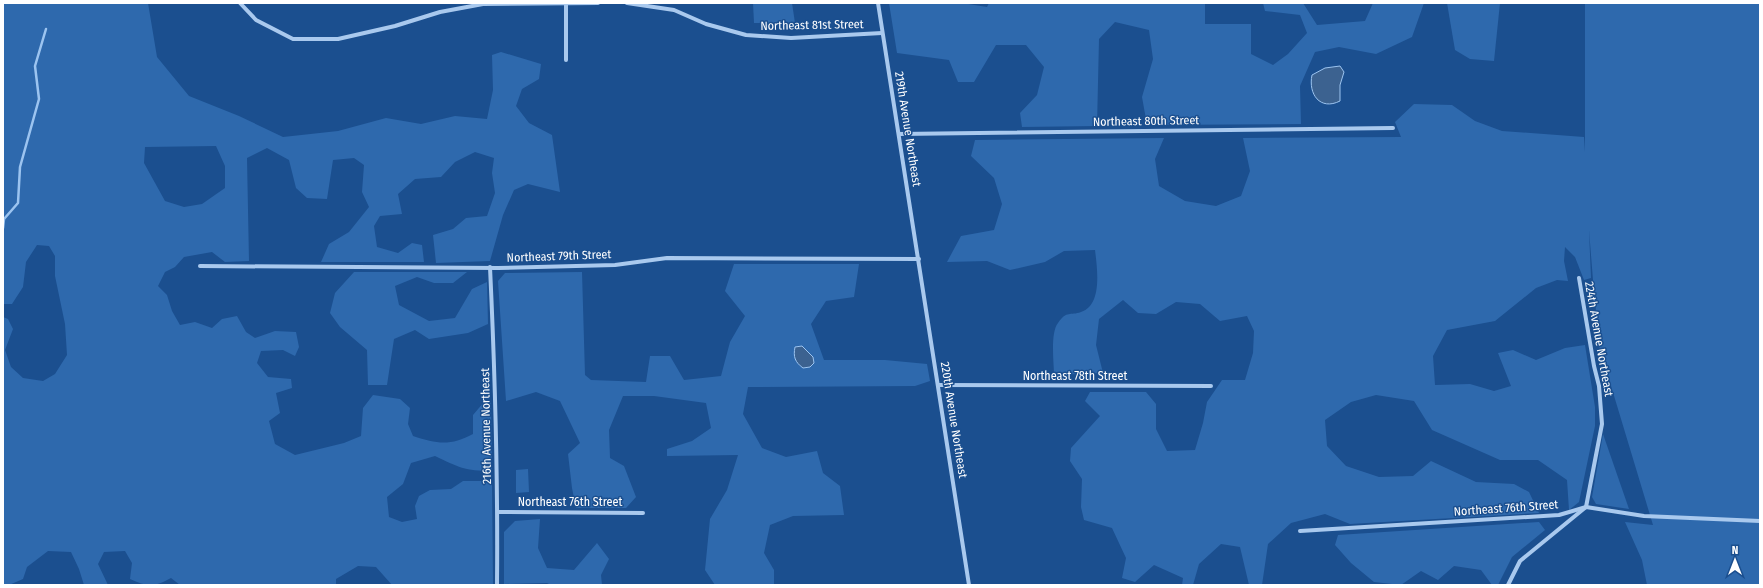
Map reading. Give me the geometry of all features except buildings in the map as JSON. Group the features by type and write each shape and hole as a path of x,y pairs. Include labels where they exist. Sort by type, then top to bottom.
{"street":[{"path":"240,3 256,20 293,39 338,39 395,26 440,12 483,4 598,3"},
{"path":"566,3 566,60"},
{"name":"Northeast 81st Street","path":"627,3 674,10 706,24 746,36 791,38 882,33"},
{"name":"219th Avenue Northeast","path":"878,3 919,259"},
{"name":"Northeast 80th Street","path":"899,134 1393,128"},
{"name":"Northeast 79th Street","path":"200,266 490,267 615,265 667,258 919,259"},
{"name":"220th Avenue Northeast","path":"919,259 969,585"},
{"name":"216th Avenue Northeast","path":"490,267 496,391 498,512 497,585"},
{"name":"224th Avenue Northeast","path":"1579,278 1594,366 1599,386 1602,424 1586,507"},
{"name":"Northeast 78th Street","path":"939,385 1211,386"},
{"path":"1508,585 1520,561 1586,507"},
{"name":"Northeast 76th Street","path":"1300,531 1559,515 1586,507 1644,516 1760,521"},
{"name":"Northeast 76th Street","path":"498,512 643,512"}],"shaded area":[{"path":"3,3 148,3 157,57 189,96 239,116 283,137 338,131 386,118 421,124 455,116 487,119 493,90 492,55 501,52 541,64 539,79 522,89 516,106 529,123 552,135 560,192 528,184 514,190 503,215 490,261 436,263 433,235 453,229 466,218 487,216 495,193 492,173 494,158 475,152 455,162 441,177 415,179 398,194 402,214 380,216 374,226 377,247 398,253 412,243 422,245 424,262 321,262 329,244 349,232 369,207 362,192 364,165 354,158 333,160 327,199 307,198 296,188 289,160 267,148 247,158 249,261 225,262 212,252 184,257 175,267 165,272 158,286 167,295 172,311 180,325 195,322 212,328 222,319 237,316 246,332 255,338 275,331 296,332 299,347 295,356 283,350 261,351 257,363 268,377 291,379 292,388 276,393 280,413 269,421 275,444 295,455 344,443 361,436 363,408 373,395 400,399 410,408 408,424 413,436 437,442 451,442 473,434 473,415 484,402 491,402 492,471 462,468 435,456 411,463 403,484 387,497 389,517 402,522 417,519 415,506 419,496 430,490 451,489 463,481 492,481 493,585 392,585 376,567 358,566 336,579 336,585 180,585 171,578 160,583 146,585 130,579 132,563 125,551 104,552 98,564 108,585 84,585 79,569 71,552 48,551 27,567 23,579 9,585 3,585 3,317 8,319 13,329 5,350 11,367 23,378 43,381 55,374 67,355 65,324 55,276 55,256 49,246 37,245 26,262 23,287 12,304 3,304","holes":["216,146 225,166 225,188 202,204 184,207 165,201 144,163 145,147"]},
{"path":"753,3 792,3 795,23 754,23"},
{"path":"889,3 962,3 987,7 989,3 1205,3 1205,24 1251,24 1251,54 1273,65 1288,54 1307,33 1300,15 1265,11 1263,3 1303,3 1317,25 1365,21 1373,3 1424,3 1412,37 1376,54 1339,47 1315,52 1300,86 1301,124 1147,125 1142,97 1153,59 1149,30 1115,22 1099,39 1097,126 1022,127 1020,113 1037,95 1044,67 1026,45 996,45 974,82 958,82 949,60 897,53"},
{"path":"1447,3 1500,3 1494,61 1470,59 1455,50"},
{"path":"1585,3 1760,3 1760,585 1647,585 1642,560 1625,522 1653,525 1599,346 1594,288 1590,285 1593,280 1589,230 1591,278 1584,280 1575,257 1565,247 1564,261 1568,281 1557,280 1536,288 1495,321 1447,330 1433,356 1435,385 1470,384 1494,391 1511,386 1498,353 1513,350 1536,360 1565,348 1585,345 1595,407 1595,426 1579,502 1569,510 1567,480 1538,460 1500,460 1432,430 1414,401 1376,395 1351,402 1325,420 1327,446 1346,466 1379,477 1413,476 1431,461 1476,482 1514,484 1529,492 1539,513 1350,524 1325,514 1291,523 1268,544 1262,585 1249,585 1240,547 1221,544 1199,564 1193,585 1182,585 1183,578 1154,565 1135,582 1122,578 1126,558 1112,528 1084,520 1081,507 1082,479 1070,461 1071,448 1100,416 1085,401 1090,392 1146,392 1156,404 1156,429 1167,451 1195,450 1203,423 1207,402 1222,380 1245,380 1253,353 1254,331 1247,316 1220,321 1200,304 1176,302 1156,314 1138,313 1123,300 1099,319 1096,345 1103,373 1054,375 1053,341 1058,323 1066,315 1081,312 1088,308 1093,302 1096,294 1097,266 1095,250 1064,251 1045,262 1010,270 987,261 947,262 961,236 994,230 1002,204 994,178 971,156 975,140 1164,138 1155,159 1159,186 1185,201 1216,206 1241,196 1250,171 1243,138 1401,137 1395,122 1414,104 1452,105 1475,121 1502,131 1584,137 1585,152"},
{"path":"1340,66 1344,72 1340,85 1340,101 1333,104 1321,102 1317,99 1312,88 1312,75 1325,68"},
{"path":"734,264 859,264 854,297 826,301 811,324 824,360 885,360 927,364 930,381 915,386 748,387 743,414 762,448 786,457 817,451 823,473 840,486 844,515 793,516 770,525 764,553 774,570 774,585 715,585 705,570 710,519 727,490 738,455 667,456 667,449 692,441 711,428 706,403 654,396 623,396 609,430 610,458 624,466 636,497 626,508 576,508 568,454 580,443 560,401 536,392 506,401 498,281 505,273 582,272 585,375 591,380 646,382 650,356 670,356 684,380 721,376 730,342 745,316 725,291"},
{"path":"354,272 467,272 453,283 434,283 417,277 395,286 399,305 429,321 455,318 472,289 487,282 488,324 468,333 429,339 415,330 394,339 387,385 368,385 367,350 340,327 330,313 335,293"},
{"path":"802,346 813,357 814,363 810,367 803,368 795,359 795,347"},
{"path":"1603,434 1629,509 1596,504 1592,497"},
{"path":"528,469 529,492 516,493 516,470"},
{"path":"540,519 538,548 547,568 574,570 597,543 609,559 601,575 602,585 551,585 547,583 504,584 504,532 515,521"},
{"path":"1539,522 1545,530 1512,557 1498,585 1492,585 1481,570 1454,566 1438,580 1421,571 1401,585 1374,582 1351,563 1335,545 1338,535"}],"waterway":[{"path":"3,228 4,219 18,203 20,167 39,99 35,66 46,29"}]}
